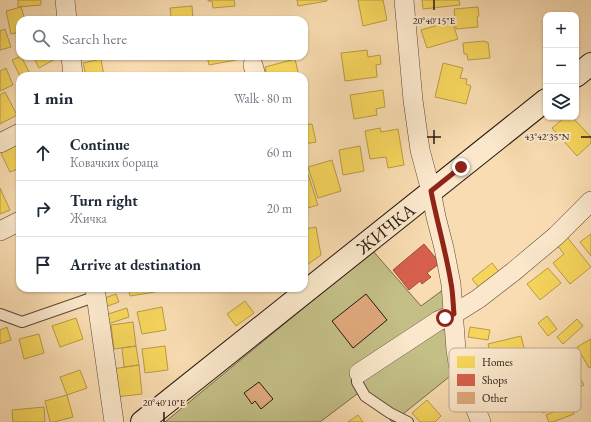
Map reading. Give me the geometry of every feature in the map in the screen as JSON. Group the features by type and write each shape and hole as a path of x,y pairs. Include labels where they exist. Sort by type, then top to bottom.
{"main road":[{"path":"579,74 591,64"},
{"name":"ЖИЧКА","path":"308,284 431,191 543,102"},
{"name":"ЖИЧКА","path":"142,422 298,292"}],"street":[{"path":"65,0 67,16"},
{"path":"404,0 413,100 420,150 431,191 451,284 456,348"},
{"path":"71,60 73,72"},
{"path":"0,143 16,134"},
{"path":"359,374 438,321 454,314 478,299 556,236 591,201"},
{"path":"0,231 16,223"},
{"path":"96,292 114,422"},
{"path":"477,412 481,422"}],"lane":[{"path":"0,314 22,322 96,292"},
{"path":"359,374 357,382 365,396 390,413 408,422"}],"shaded area":[{"path":"373,251 421,306 451,284 457,348 449,348 449,377 393,422 365,388 320,422 165,422"}],"building: Homes":[{"path":"18,0 41,0 41,5 18,7"},
{"path":"208,0 234,0 235,6 213,8 212,1"},
{"path":"297,0 327,0 327,1 298,6"},
{"path":"358,0 383,0 387,20 363,26"},
{"path":"422,0 459,0 460,5 423,9"},
{"path":"192,6 193,16 171,16 170,8"},
{"path":"21,7 24,16 16,16 16,33 11,34 6,11"},
{"path":"478,7 478,27 456,29 454,9"},
{"path":"452,21 458,39 427,48 421,30"},
{"path":"5,29 11,47 0,50 0,31"},
{"path":"488,42 490,58 468,60 467,54 464,54 463,43"},
{"path":"367,50 368,57 380,55 381,64 376,65 377,77 345,81 341,53"},
{"path":"16,58 16,60 23,60 29,72 18,72 12,60"},
{"path":"35,60 54,60 39,68"},
{"path":"101,60 103,72 85,72 83,63"},
{"path":"208,60 236,60 209,65"},
{"path":"295,60 298,72 266,72 265,67"},
{"path":"443,63 463,68 460,78 467,79 466,84 471,86 466,104 435,97"},
{"path":"6,68 13,85 0,91 0,71"},
{"path":"383,90 385,107 376,109 377,115 354,119 350,95"},
{"path":"5,92 16,116 0,124 0,95"},
{"path":"561,120 575,120 591,137 591,143 577,156 552,128"},
{"path":"308,124 312,124 316,142 308,143"},
{"path":"380,128 381,132 398,129 404,165 388,168 386,157 370,159 365,131"},
{"path":"16,141 16,170 10,172 0,151"},
{"path":"360,146 364,171 343,175 339,150"},
{"path":"332,160 341,191 318,198 308,167"},
{"path":"308,174 318,205 308,208"},
{"path":"0,188 10,210 0,214"},
{"path":"316,227 321,255 308,264 308,228"},
{"path":"591,234 591,256 580,242"},
{"path":"567,237 591,267 570,284 553,263 564,254 557,245"},
{"path":"492,263 500,273 480,289 472,279"},
{"path":"548,268 561,283 540,300 527,284"},
{"path":"129,292 155,292 130,296"},
{"path":"116,294 119,302 105,307 102,299"},
{"path":"245,301 254,313 236,326 227,314"},
{"path":"162,307 166,330 142,334 137,312"},
{"path":"127,308 129,317 108,324 105,315"},
{"path":"547,316 557,329 548,336 538,323"},
{"path":"76,318 83,339 60,347 52,326"},
{"path":"577,319 583,326 563,344 557,337"},
{"path":"133,322 136,346 114,349 111,325"},
{"path":"7,327 11,340 0,344 0,330"},
{"path":"470,327 490,330 488,340 468,337"},
{"path":"39,334 44,353 24,359 19,339"},
{"path":"521,336 524,348 489,348 488,344"},
{"path":"591,339 591,367 589,368 581,354 581,348 577,347"},
{"path":"136,346 139,365 124,367 122,348"},
{"path":"165,346 168,370 145,373 142,349"},
{"path":"139,365 142,394 116,397 112,369"},
{"path":"80,370 87,388 67,395 60,377"},
{"path":"581,380 584,385 581,386"},
{"path":"67,395 73,417 50,422 45,401"},
{"path":"427,400 441,416 435,422 420,422 412,413"},
{"path":"44,407 45,422 13,422 12,410"},
{"path":"554,412 573,412 574,414 553,422 549,422 546,415"},
{"path":"358,415 363,422 348,422"}],"building: Shops":[{"path":"424,244 440,263 427,273 431,277 422,284 420,281 409,290 393,270"}],"building: Other":[{"path":"366,294 387,320 353,348 332,321"},
{"path":"259,382 273,399 261,409 255,401 252,404 244,393"}],"route":[{"path":"445,318 454,314 451,284 431,191 461,167"}]}
